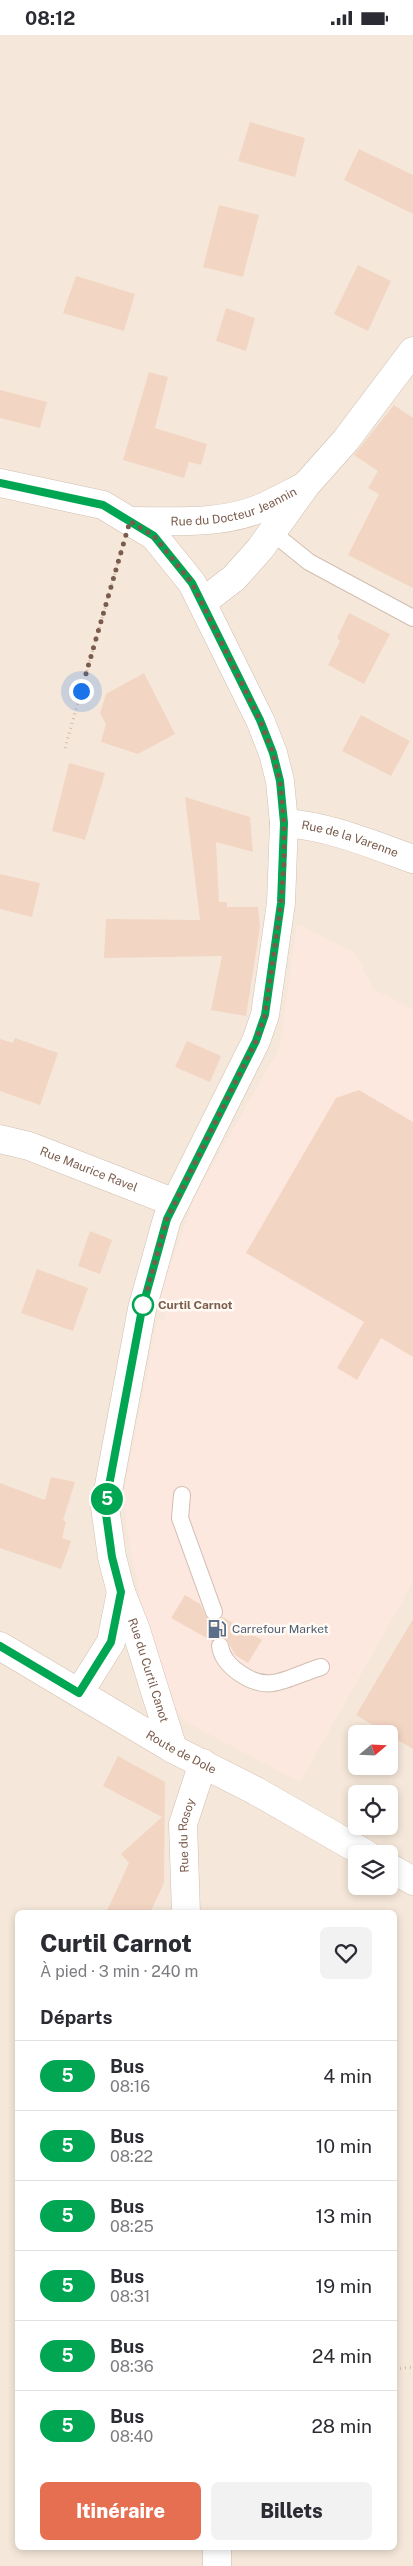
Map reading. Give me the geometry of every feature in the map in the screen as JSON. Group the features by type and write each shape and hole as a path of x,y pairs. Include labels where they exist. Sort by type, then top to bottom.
{"street":[{"name":"Rue du Docteur Jeannin","path":"203,602 215,595 234,578 273,533 306,485 346,440 413,351"},
{"name":"Rue du Curtil Canot","path":"0,483 103,505 154,536 192,583 203,602 260,720 273,753 280,781 284,823 281,903 265,1015 256,1041 165,1226 142,1309 105,1507 112,1557 121,1592 136,1630 173,1749"},
{"name":"Rue du Docteur Jeannin","path":"130,521 200,520 236,516 260,508 306,485"},
{"name":"Rue de la Varenne","path":"284,823 306,825 353,837 413,859"},
{"name":"Rue Maurice Ravel","path":"0,1139 29,1146 175,1203"},
{"name":"Rue du Curtil Canot","path":"79,1693 111,1642 121,1592"},
{"name":"Route de Dole","path":"0,1646 173,1749 203,1763 350,1845"},
{"name":"Rue du Rosoy","path":"186,1910 183,1824 203,1763"},
{"path":"398,1872 413,1881"},
{"path":"217,2550 217,2566"}],"lane":[{"path":"273,533 309,562 413,618"},
{"path":"182,1495 180,1518 214,1612"},
{"path":"220,1646 222,1655 234,1669 256,1680 273,1683 322,1667"}],"path":[{"path":"64,748 130,521"},
{"path":"397,2369 413,2367"}],"shaded area":[{"path":"0,35 413,35 413,2566 0,2566"},
{"path":"297,924 355,953 373,989 413,1010 413,1582 300,1782 183,1720 155,1670 127,1531 124,1492 158,1319 164,1320 167,1304 160,1301 167,1275 196,1195 280,1047"}],"building":[{"path":"250,122 305,138 295,177 238,161"},
{"path":"359,149 413,175 413,214 344,180"},
{"path":"219,205 259,215 243,277 203,267"},
{"path":"358,265 391,281 368,331 334,314"},
{"path":"76,276 135,294 124,331 63,313"},
{"path":"226,308 255,318 246,351 216,341"},
{"path":"149,372 168,377 155,428 207,444 201,465 189,462 184,478 123,460"},
{"path":"0,390 47,402 40,428 0,418"},
{"path":"394,405 413,418 413,588 348,555 379,494 368,488 378,471 354,455"},
{"path":"349,613 390,634 364,684 328,665 340,641 337,638"},
{"path":"144,673 175,734 138,754 101,742 106,724 100,713 106,694"},
{"path":"361,715 410,741 391,776 342,751"},
{"path":"69,763 105,773 85,840 52,831"},
{"path":"185,797 250,817 253,852 216,842 219,902 227,902 227,907 258,907 260,927 246,1016 211,1010 222,956 104,958 106,919 200,920"},
{"path":"0,874 40,883 32,917 0,909"},
{"path":"15,1038 58,1053 40,1105 0,1091 0,1039 13,1043"},
{"path":"187,1041 221,1056 210,1082 175,1067"},
{"path":"359,1090 413,1122 413,1357 381,1338 357,1380 337,1368 364,1322 246,1253 336,1098"},
{"path":"90,1231 112,1240 100,1274 78,1266"},
{"path":"37,1269 88,1288 73,1331 21,1313"},
{"path":"51,1477 75,1482 63,1520 66,1522 62,1538 71,1541 61,1569 0,1548 0,1483 45,1500"},
{"name":"Carrefour Market","path":"185,1595 200,1604 208,1620 217,1622 223,1617 262,1640 248,1663 235,1655 226,1638 218,1636 212,1641 171,1618"},
{"path":"413,1619 413,1749 398,1740 398,1725 373,1725 356,1715"},
{"path":"118,1756 165,1782 164,1883 151,1910 107,1910 129,1863 121,1854 162,1817 103,1786"}],"bus line":[{"name":"5","path":"0,483 103,505 154,536 192,583 203,602 260,720 273,753 280,781 284,823 281,903 265,1015 256,1041 167,1219 142,1309 105,1507 112,1557 121,1592 111,1642 79,1693 0,1646"}],"place":[{"name":"Curtil Carnot","path":"143,1305"},
{"name":"Carrefour Market","path":"217,1629"}],"route":[{"path":"81,691 130,521 154,536 192,583 203,602 260,720 273,753 280,781 284,823 284,862 281,903 265,1015 256,1041 167,1219 142,1309 143,1305"}]}
